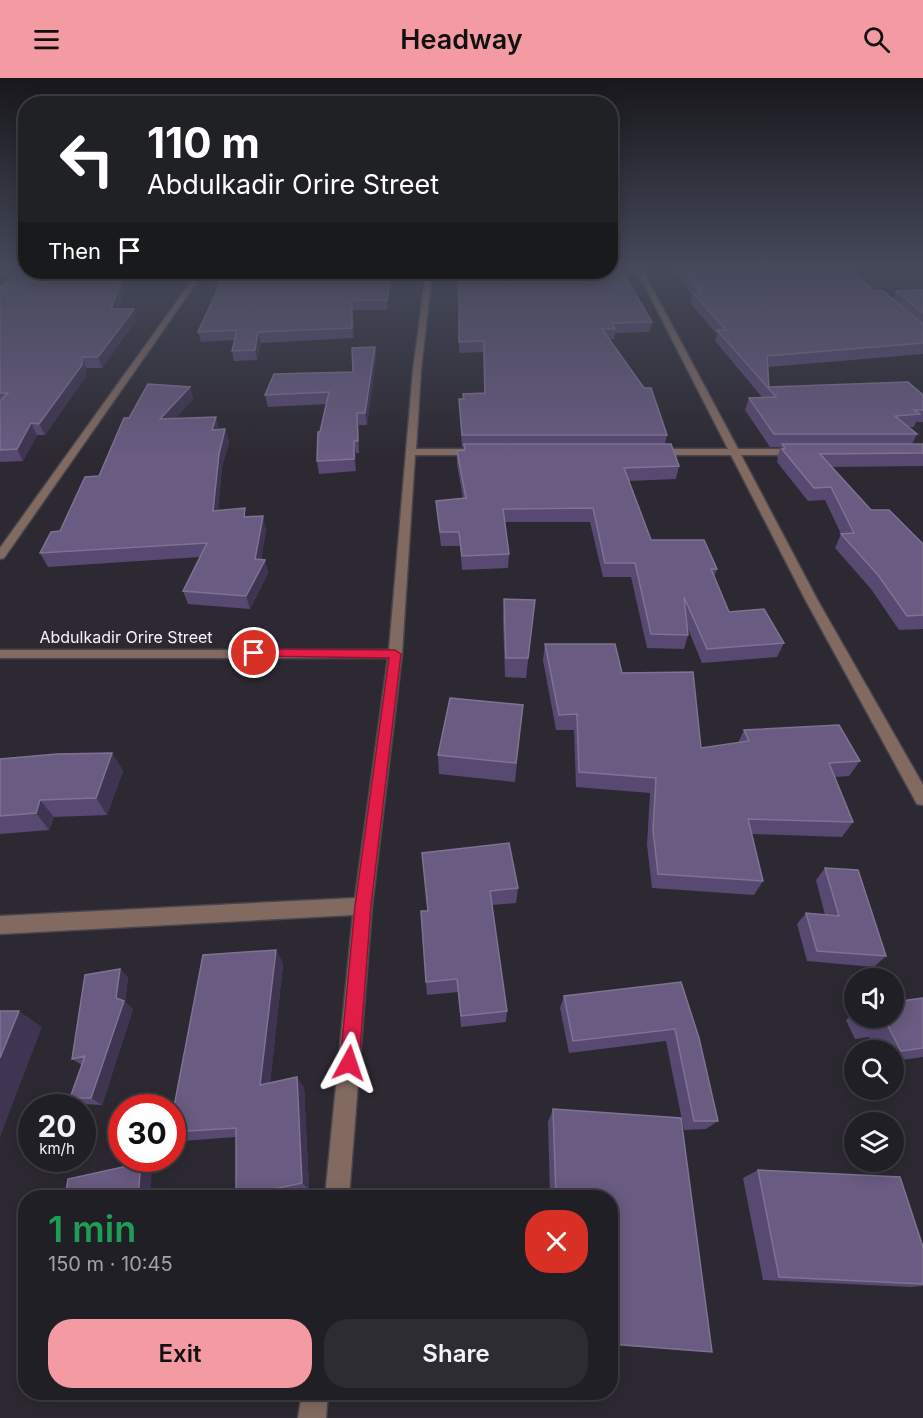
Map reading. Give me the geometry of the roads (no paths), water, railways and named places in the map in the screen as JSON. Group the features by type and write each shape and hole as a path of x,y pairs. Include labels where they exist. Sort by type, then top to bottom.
{"street":[{"path":"0,556 160,330"},
{"path":"338,1190 363,906 395,654 422,330"},
{"path":"670,330 700,390 736,452 812,601 923,800"},
{"path":"412,452 482,452"},
{"path":"644,452 807,452"},
{"name":"Abdulkadir Orire Street","path":"0,654 395,654"},
{"path":"0,925 363,906"},
{"path":"312,1418 314,1400"}]}
